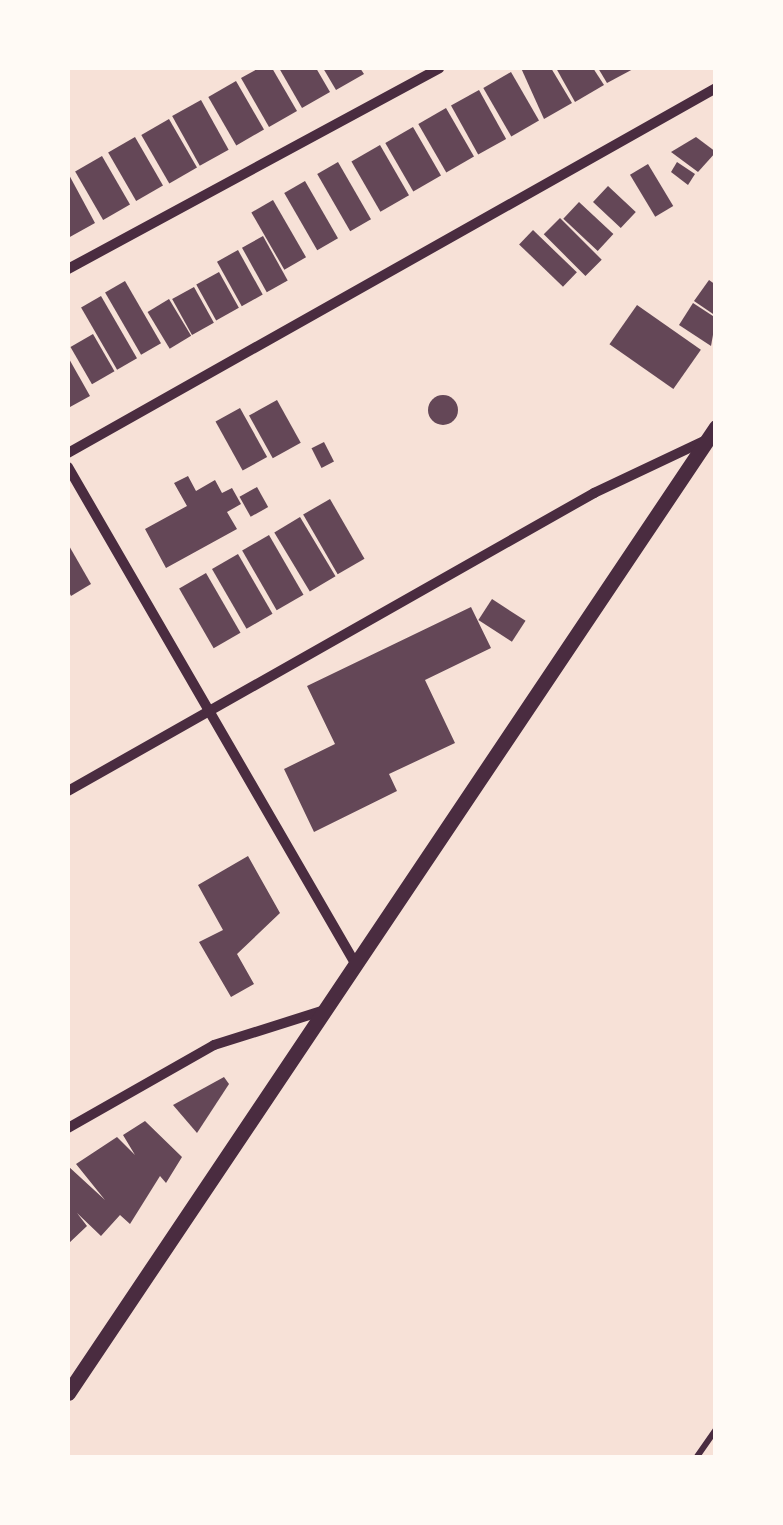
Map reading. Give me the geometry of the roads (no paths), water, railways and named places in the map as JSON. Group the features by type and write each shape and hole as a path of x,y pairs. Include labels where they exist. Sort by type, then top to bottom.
{"street":[{"path":"68,269 438,68"},
{"path":"68,453 716,88"},
{"path":"68,792 594,493 712,433"},
{"path":"68,1393 712,433"},
{"path":"68,467 206,713 355,963"},
{"path":"68,1128 214,1045 325,1010"}],"lane":[{"path":"696,1458 716,1429"}]}
